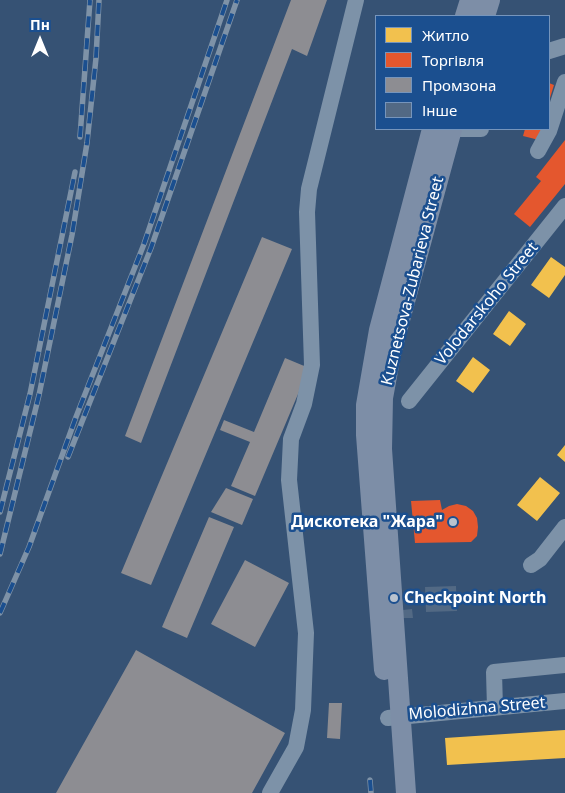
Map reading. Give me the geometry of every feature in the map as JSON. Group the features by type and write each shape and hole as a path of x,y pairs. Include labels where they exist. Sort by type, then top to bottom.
{"main road":[{"path":"465,15 470,0"},
{"path":"485,15 490,0"},
{"name":"Kuznetsova-Zubarieva Street","path":"406,793 394,717 366,435 366,405 379,330 432,130"},
{"name":"Kuznetsova-Zubarieva Street","path":"394,793 394,598 382,449 383,398 392,349 452,130"}],"street":[{"path":"270,793 296,747 303,710 306,633 289,480 291,438 304,404 312,365 307,212 309,189 356,0"},
{"path":"550,51 565,46"},
{"path":"550,128 565,82"},
{"path":"538,151 549,130"},
{"name":"Volodarskoho Street","path":"409,401 565,206"},
{"path":"531,565 540,559 565,527"},
{"path":"496,708 494,672 565,665"},
{"name":"Molodizhna Street","path":"394,717 565,701"}],"building: Житло":[{"path":"551,257 565,267 565,275 549,298 531,285"},
{"path":"509,311 526,324 510,346 493,334"},
{"path":"473,357 490,370 473,393 456,381"},
{"path":"565,445 565,462 557,455"},
{"path":"540,477 560,493 537,521 517,505"},
{"path":"565,730 565,758 447,765 445,738"}],"building: Торгівля":[{"path":"550,83 554,85 550,98"},
{"path":"525,130 542,130 539,140 523,136"},
{"path":"565,140 565,184 530,227 514,214 541,181 536,177"},
{"path":"440,500 442,510 457,504 466,506 473,511 477,518 478,527 477,536 471,542 415,543 411,501"}],"building: Промзона":[{"path":"291,0 327,0 307,56 292,49 141,443 125,436"},
{"path":"262,237 292,249 151,585 121,573"},
{"path":"285,358 309,368 255,496 231,486 250,442 220,430 224,420 254,432"},
{"path":"226,488 253,499 242,525 211,512"},
{"path":"209,517 234,527 187,638 162,627"},
{"path":"245,560 289,583 255,647 211,624"},
{"path":"136,650 285,733 252,793 56,793"},
{"path":"329,703 342,703 340,739 327,738"}],"building: Інше":[{"path":"456,586 457,611 426,612 425,587"},
{"path":"412,609 413,618 403,618 403,610"}],"railway":[{"path":"80,137 90,0"},
{"path":"0,554 39,395 72,235 87,143 96,58 99,0"},
{"path":"0,613 29,547 76,417 144,244 227,0"},
{"path":"68,457 151,248 237,0"},
{"path":"0,512 30,394 75,172"},
{"path":"370,780 371,793"}],"place":[{"name":"Дискотека \"Жара\"","path":"453,522"},
{"name":"Checkpoint North","path":"394,598"}]}
